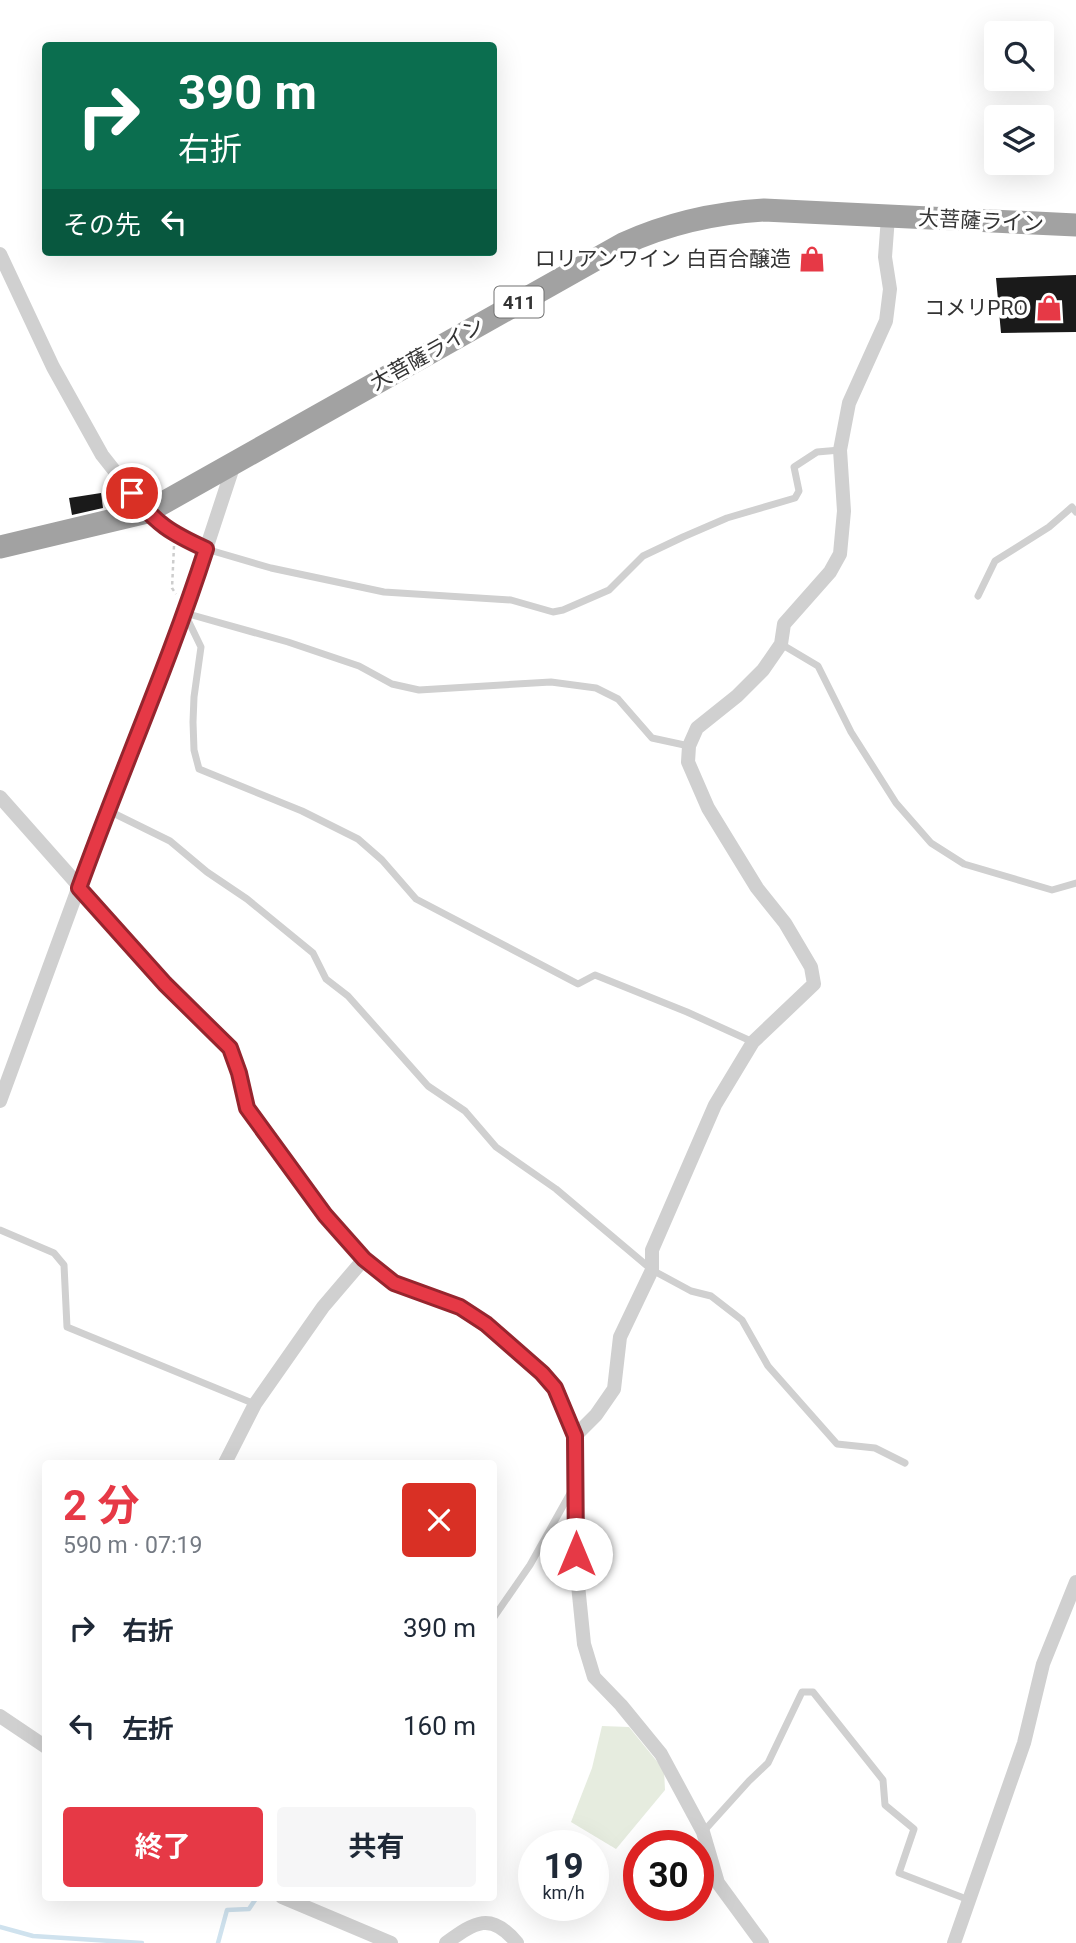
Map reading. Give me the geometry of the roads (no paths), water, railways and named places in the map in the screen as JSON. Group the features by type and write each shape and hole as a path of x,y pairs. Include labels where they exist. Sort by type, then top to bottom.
{"highway":[{"name":"大菩薩ライン","path":"0,547 146,512 565,277 655,229 685,220 741,212 801,211 1076,225"}],"street":[{"path":"575,1436 596,1415 614,1389 620,1337 652,1270 652,1250 715,1105 753,1042 814,984 811,967 785,923 757,888 708,808 688,762 689,746 697,729 754,679 781,644 783,624 830,572 840,554 844,511 840,450 849,403 886,321 890,289 885,257 888,216"},
{"path":"0,254 53,367 102,455 146,512"},
{"path":"0,1101 107,810 185,613 234,464"},
{"path":"0,797 165,984 230,1048 247,1108 325,1215 364,1259 394,1283 460,1307 486,1324 542,1373 555,1388 575,1436 577,1575 584,1644 594,1677 621,1704 661,1754 702,1830"},
{"path":"227,1460 255,1404 323,1307 364,1259"},
{"path":"954,1943 1024,1743 1043,1664 1076,1582"},
{"path":"3,1723 42,1745"},
{"path":"714,1870 718,1884 762,1943"},
{"path":"291,1901 391,1943"},
{"path":"446,1943 471,1925 490,1922 499,1925 517,1943"}],"lane":[{"path":"146,512 167,531 206,549 271,568 384,592 511,600 553,612 610,590 643,556 727,517 795,498 799,491 793,467 817,452 840,450"},
{"path":"978,596 995,562 1049,527 1067,510 1072,507 1076,512"},
{"path":"185,613 288,642 359,666 392,684 419,690 551,682 596,688 618,699 652,738 689,746"},
{"path":"185,613 201,647 193,722 194,750 199,769 302,811 358,839 382,860 416,899 578,984 595,975 753,1042"},
{"path":"781,644 818,666 864,753 896,803 931,843 964,864 1052,890 1076,883"},
{"path":"107,810 170,841 313,953 326,979 348,996 428,1086 465,1111 496,1147 556,1189 652,1270 691,1291 711,1296 742,1320 768,1366 837,1444 875,1448 905,1464"},
{"path":"0,1230 54,1253 64,1265 67,1327 255,1404"},
{"path":"497,1613 530,1565 576,1484"},
{"path":"705,1830 768,1763 802,1692 813,1692 883,1780 885,1805 914,1829 899,1873 969,1900"}],"waterway":[{"path":"218,1943 227,1910 249,1909 254,1901"},
{"path":"0,1927 33,1936 142,1943"}],"place":[{"name":"ロリアンワイン 白百合醸造","path":"812,259"},
{"name":"コメリPRO","path":"1049,308"}]}
